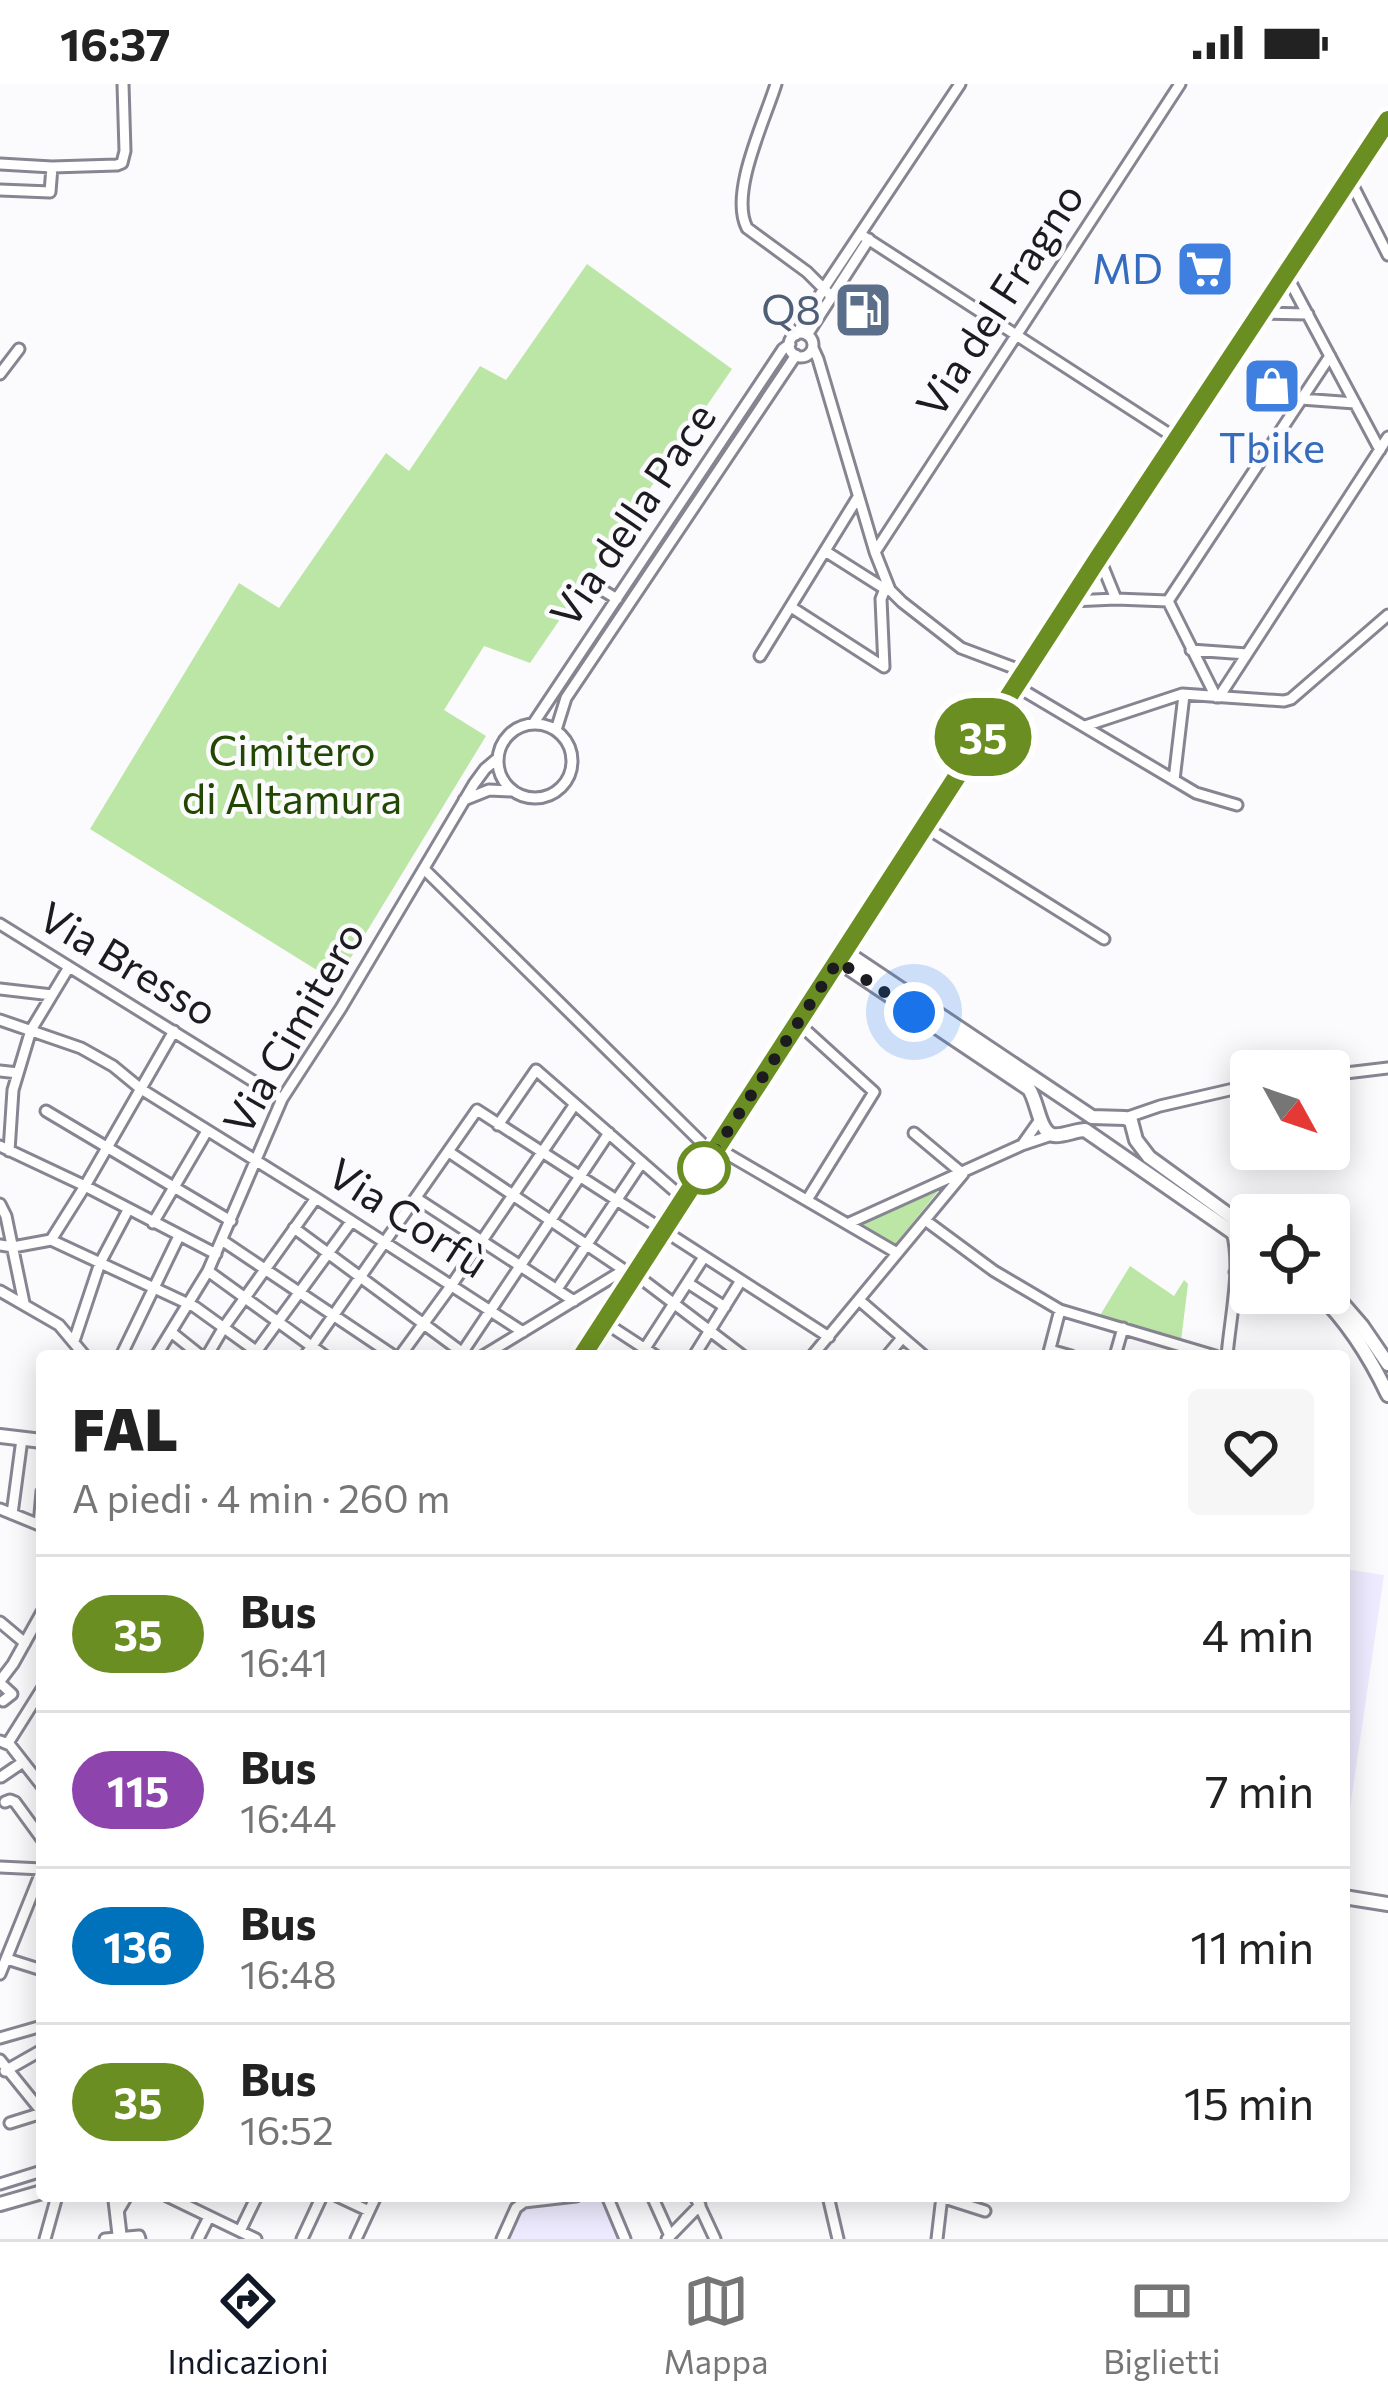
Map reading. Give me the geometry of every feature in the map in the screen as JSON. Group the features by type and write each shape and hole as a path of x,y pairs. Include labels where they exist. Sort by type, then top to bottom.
{"main road":[{"path":"586,1350 629,1272 663,1231 1388,120"},
{"path":"841,956 1093,1117 1126,1118 1149,1157 1230,1216"},
{"path":"841,956 1029,1089 1052,1135 1085,1130 1230,1231"},
{"path":"1040,1116 1048,1101 1064,1099"},
{"path":"1118,1152 1129,1149 1136,1135"},
{"path":"1350,1312 1388,1364"},
{"path":"1336,1314 1368,1356 1388,1395"},
{"path":"0,1436 36,1441"},
{"path":"1350,1898 1388,1904"},
{"path":"0,2204 36,2194"},
{"path":"116,2202 120,2238"}],"street":[{"path":"0,164 122,163 122,84"},
{"path":"776,84 746,176 742,218 747,228 828,292"},
{"name":"Via della Pace","path":"556,730 566,698 622,602 960,84"},
{"name":"Via del Fragno","path":"874,552 1180,84"},
{"path":"0,190 50,192 52,166"},
{"path":"1350,180 1388,255"},
{"path":"864,236 1178,439"},
{"path":"1286,274 1380,450"},
{"path":"1260,314 1308,314"},
{"path":"791,607 884,667 881,599 886,586 812,340 798,338 796,355 813,354"},
{"path":"0,374 19,349"},
{"name":"Via della Pace","path":"532,724 796,355"},
{"path":"1168,601 1330,356"},
{"path":"1301,399 1355,403"},
{"path":"1217,697 1388,437"},
{"path":"760,656 858,497"},
{"path":"825,551 886,586 962,648 1025,672"},
{"path":"1099,557 1116,599"},
{"path":"594,584 622,602"},
{"path":"1071,601 1168,601"},
{"path":"1168,601 1217,697"},
{"path":"1085,726 1184,694 1291,699 1388,614"},
{"path":"1192,650 1247,654"},
{"path":"1016,686 1200,795 1237,805"},
{"path":"1174,780 1184,694"},
{"path":"464,800 489,790 544,797 562,786 572,756 556,730 532,724 506,739 498,758 500,771 514,791"},
{"name":"Via Cimitero","path":"160,1350 208,1271 282,1099 464,800 484,769 498,758"},
{"path":"925,826 1104,938"},
{"path":"424,869 715,1151 898,1253"},
{"name":"Via Bresso","path":"0,924 282,1099"},
{"path":"69,967 31,1030 13,1090 5,1149 216,1254"},
{"path":"0,988 52,994"},
{"name":"Via Corfù","path":"0,1020 81,1048 113,1066 140,1089 523,1333"},
{"path":"798,1024 874,1092 807,1200"},
{"path":"51,1240 174,1031"},
{"path":"1350,1073 1388,1068"},
{"path":"498,1125 536,1070 684,1199"},
{"path":"0,1071 18,1073"},
{"path":"1126,1118 1230,1090"},
{"path":"402,1350 425,1324 575,1104"},
{"path":"1136,1135 1152,1109"},
{"path":"309,1350 477,1110 829,1336"},
{"path":"46,1111 231,1221"},
{"path":"1022,1145 1040,1116"},
{"path":"154,1223 207,1131"},
{"path":"466,1350 610,1133"},
{"path":"914,1133 963,1174"},
{"path":"847,1224 1052,1135"},
{"path":"448,1152 629,1272 734,1350"},
{"path":"556,1289 643,1162"},
{"path":"819,1350 963,1174"},
{"path":"208,1350 316,1198"},
{"path":"416,1198 574,1301"},
{"path":"0,1204 24,1304"},
{"path":"74,1341 100,1263 128,1210"},
{"path":"925,1220 994,1271 1060,1310 1196,1350"},
{"path":"260,1350 350,1222"},
{"path":"294,1228 459,1350"},
{"path":"124,1350 179,1236"},
{"path":"0,1245 51,1240 195,1306 253,1350"},
{"path":"223,1240 388,1350"},
{"path":"643,1350 704,1257"},
{"path":"208,1271 278,1322 307,1350"},
{"path":"493,1350 629,1272"},
{"path":"688,1282 725,1306"},
{"path":"698,1350 740,1282"},
{"path":"0,1291 59,1324 81,1350"},
{"path":"860,1300 917,1350"},
{"path":"1050,1350 1060,1310"},
{"path":"1228,1350 1231,1314"},
{"path":"604,1322 639,1350"},
{"path":"1117,1350 1123,1328"},
{"path":"171,1332 196,1350"},
{"path":"892,1350 902,1338"},
{"path":"1172,1350 1174,1343"},
{"path":"498,1347 502,1350"},
{"path":"12,1514 22,1439"},
{"path":"0,1509 36,1523"},
{"path":"0,1622 25,1643"},
{"path":"3,1701 12,1692 0,1682 36,1624"},
{"path":"36,1697 2,1742 36,1778"},
{"path":"1,1777 23,1762"},
{"path":"5,1802 15,1802 36,1831"},
{"path":"0,1867 36,1870"},
{"path":"0,1974 36,1885"},
{"path":"7,1959 36,1968"},
{"path":"0,2038 36,2028"},
{"path":"36,2053 4,2067 36,2105"},
{"path":"10,2123 36,2114"},
{"path":"0,2184 36,2173"},
{"path":"45,2239 55,2202"},
{"path":"117,2213 123,2202"},
{"path":"193,2202 208,2217 256,2239"},
{"path":"239,2231 254,2202"},
{"path":"302,2239 319,2202"},
{"path":"350,2202 369,2211"},
{"path":"356,2239 373,2202"},
{"path":"502,2239 516,2208 524,2202"},
{"path":"610,2202 625,2239"},
{"path":"654,2202 668,2238"},
{"path":"668,2238 697,2202"},
{"path":"698,2202 715,2239"},
{"path":"830,2202 838,2239"},
{"path":"937,2239 940,2202"},
{"path":"959,2202 985,2211"},
{"path":"198,2239 208,2217"},
{"path":"105,2239 140,2237"}],"shaded area":[{"path":"1350,1570 1384,1575 1350,1809"},
{"path":"607,2202 621,2239 507,2239 525,2206"}],"green space":[{"name":"Cimitero di Altamura","path":"587,264 732,369 530,663 484,646 444,710 486,736 336,982 90,829 239,583 279,608 386,453 409,471 480,366 506,380"},
{"path":"938,1191 895,1245 856,1225"},
{"path":"1130,1266 1174,1296 1184,1280 1188,1284 1181,1341 1099,1317"}],"bus line":[{"name":"35","path":"586,1350 1388,120"}],"place":[{"name":"MD","path":"1205,269"},
{"name":"Q8","path":"863,310"},
{"name":"Tbike","path":"1272,386"}],"route":[{"path":"704,1168 698,1177 838,961 914,1012"}]}
